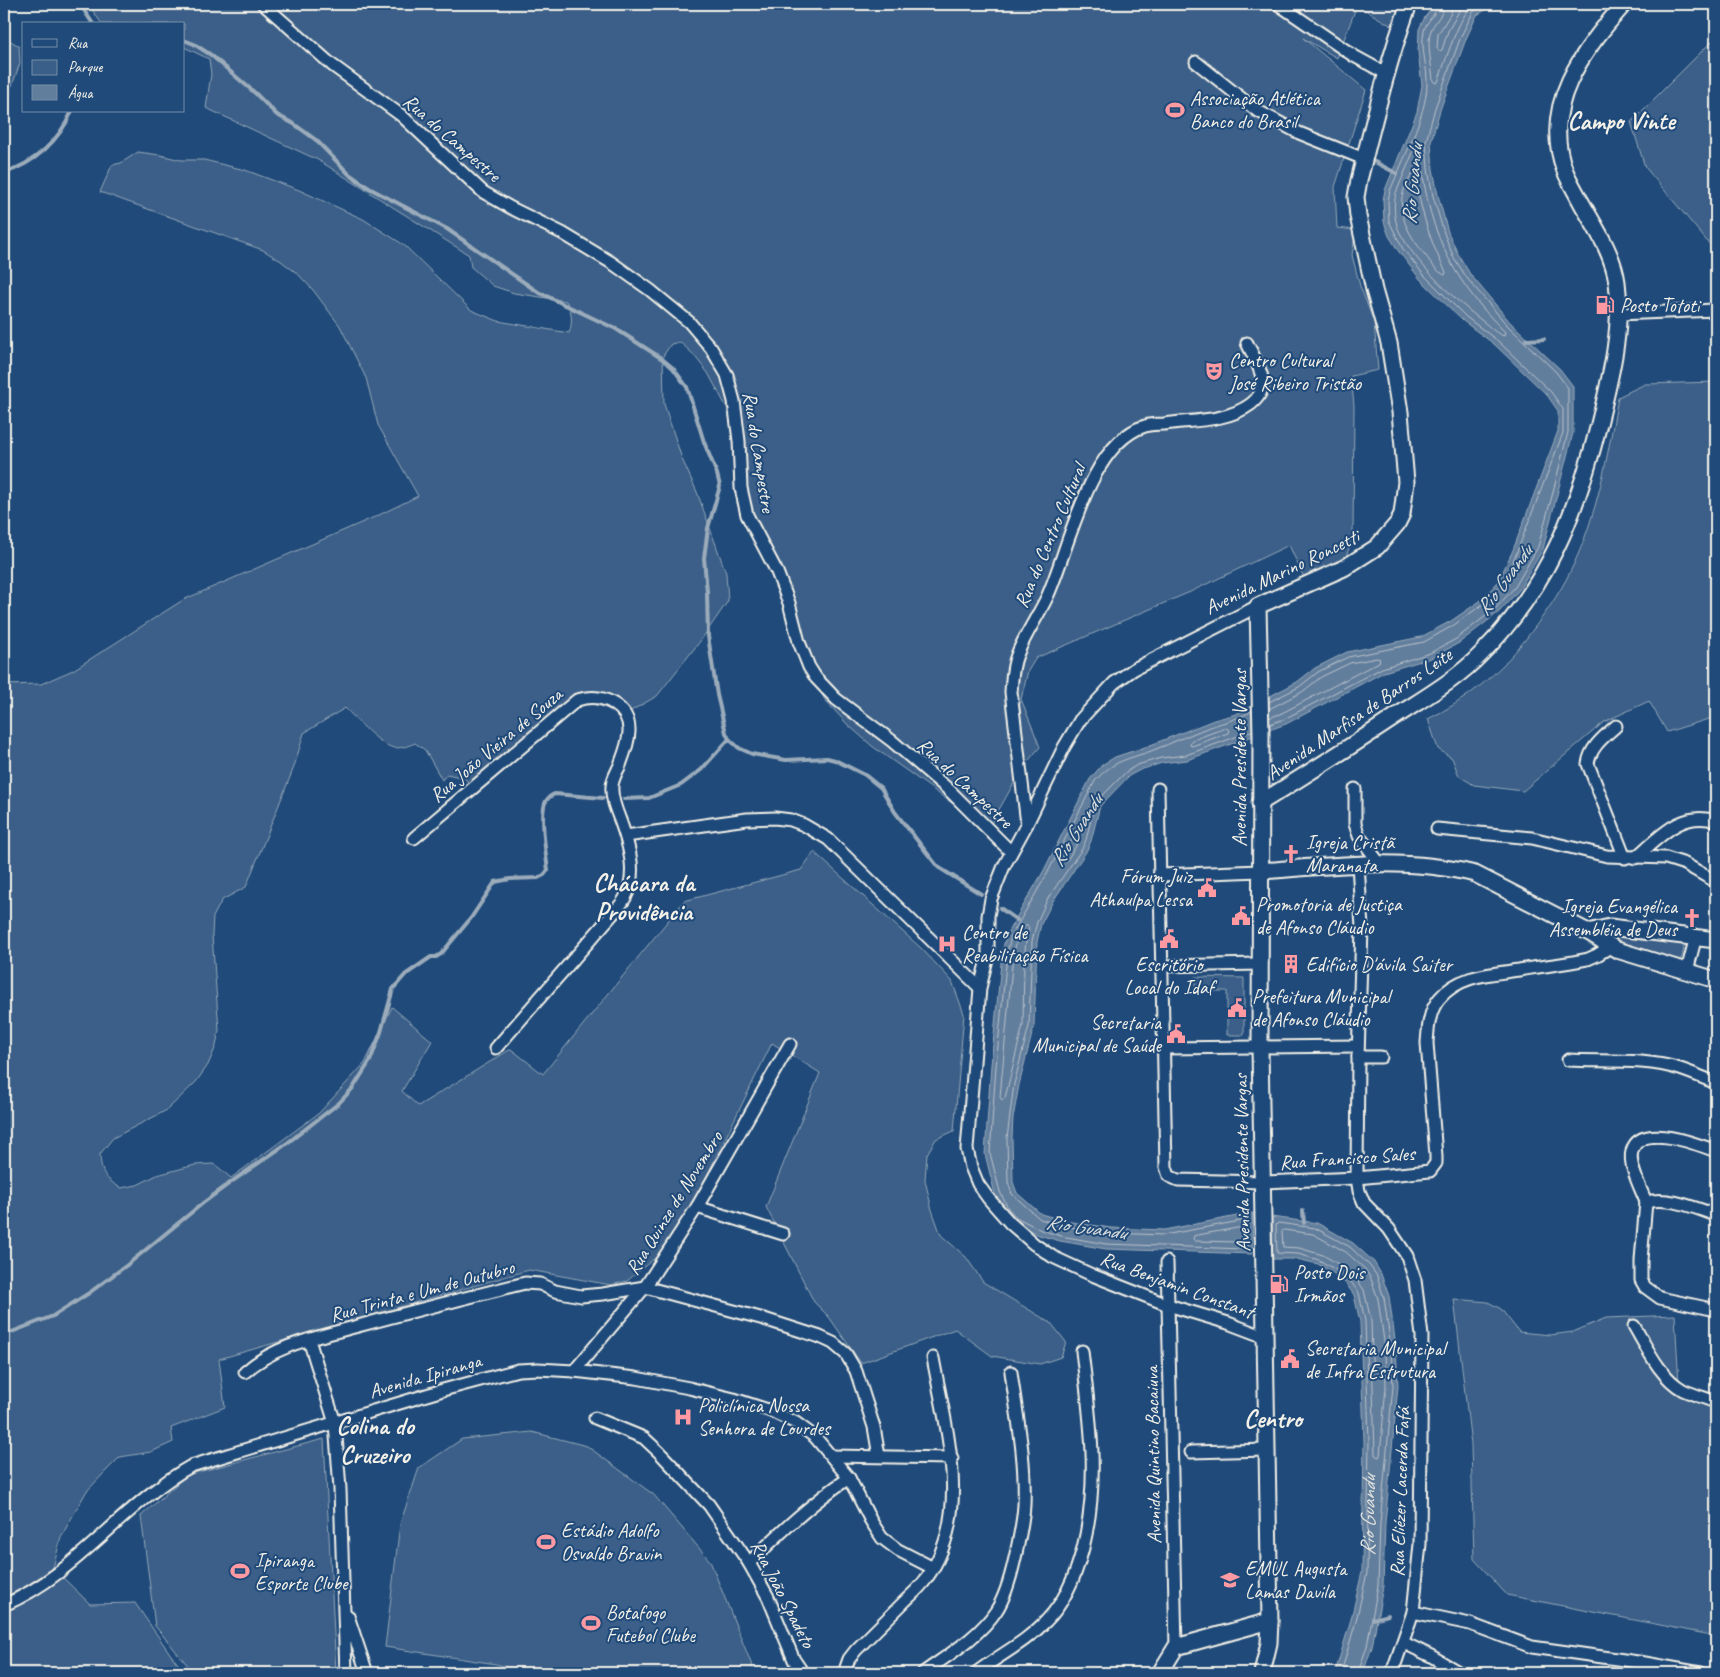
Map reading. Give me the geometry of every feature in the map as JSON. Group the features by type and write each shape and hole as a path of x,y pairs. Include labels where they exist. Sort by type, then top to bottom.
{"main road":[{"name":"Avenida Marino Roncetti","path":"1258,606 1344,568 1377,547 1389,535 1402,514 1406,482 1400,412 1389,343 1374,290 1358,216 1356,197 1364,159 1399,30 1409,4"},
{"name":"Avenida Marfisa de Barros Leite","path":"1260,803 1450,681 1481,655 1507,625 1537,583 1553,557 1565,531 1585,477 1605,398 1616,339 1618,314 1617,282 1612,262 1565,171 1559,147 1557,120 1564,92 1574,72 1597,36 1624,4"},
{"name":"Avenida Presidente Vargas","path":"1258,606 1261,735 1260,1047 1270,1621 1269,1643 1262,1673"},
{"path":"1260,871 1380,864 1439,866 1475,874 1588,932 1628,955 1716,980"},
{"path":"1588,932 1610,927 1696,936 1716,940"},
{"path":"1160,1673 1176,1647 1270,1621"}],"street":[{"name":"Rua do Campestre","path":"262,4 332,65 402,116 483,192 562,233 612,263 650,290 689,322 711,348 727,375 734,401 739,441 741,488 747,515 777,572 809,667 816,678 836,699 880,731 949,790 1011,852"},
{"path":"1278,4 1354,56 1387,74"},
{"path":"1196,62 1256,110 1299,133 1364,159"},
{"path":"1618,314 1716,310"},
{"name":"Rua do Centro Cultural","path":"1027,824 1011,692 1012,673 1016,655 1048,595 1087,490 1104,459 1125,437 1144,426 1228,416 1251,404 1262,392 1263,378 1247,343"},
{"name":"Avenida Marino Roncetti","path":"980,988 988,955 988,916 991,899 1011,852 1027,824 1064,747 1080,720 1114,682 1134,669 1258,606"},
{"name":"Rua João Vieira de Souza","path":"414,838 577,700 588,696 600,697 618,706 626,717 630,728 628,742 612,788 615,807 626,836 632,877 630,889 624,900 496,1048"},
{"path":"1616,726 1595,746 1591,752 1588,764 1630,858"},
{"path":"1158,789 1164,1048 1260,1047 1358,1052 1381,1057"},
{"path":"1356,789 1355,824 1359,836 1380,864"},
{"path":"626,836 747,819 776,818 791,820 804,825 828,839 980,988"},
{"path":"1630,858 1673,826 1685,820 1698,818 1716,821"},
{"path":"1437,829 1532,838 1607,856 1666,858 1685,864 1716,882"},
{"name":"Rua Eliézer Lacerda Fafá","path":"1358,864 1362,928 1358,1052 1358,1191 1364,1203 1388,1229 1407,1256 1415,1280 1422,1336 1420,1544 1413,1612 1404,1643 1392,1673"},
{"path":"1160,875 1260,871"},
{"path":"1687,971 1696,936"},
{"name":"Rua Francisco Sales","path":"1164,1048 1166,1167 1171,1177 1178,1180 1263,1182 1357,1178 1429,1171 1434,1167 1436,1156 1427,1043 1428,1027 1438,1000 1457,984 1472,978 1491,973 1588,959 1610,946"},
{"path":"1161,966 1260,964"},
{"name":"Rua Benjamin Constant","path":"980,988 967,1149 971,1167 978,1184 1010,1223 1034,1244 1053,1257 1168,1306 1228,1323 1265,1337"},
{"name":"Rua Quinze de Novembro","path":"574,1371 645,1287 697,1207 790,1044"},
{"path":"1568,1060 1639,1062 1662,1065 1680,1069 1716,1083"},
{"path":"1716,1152 1674,1137 1655,1137 1638,1142 1631,1152 1632,1165 1646,1202 1642,1240 1642,1280 1645,1287 1660,1298 1716,1310"},
{"path":"1646,1202 1661,1200 1672,1202 1716,1215"},
{"path":"697,1207 783,1234"},
{"name":"Avenida Quintino Bacaiuva","path":"1167,1262 1176,1647"},
{"name":"Rua Trinta e Um de Outubro","path":"245,1372 262,1358 309,1340 422,1308 525,1283 540,1284 555,1290 581,1296 645,1287"},
{"path":"645,1287 764,1319 833,1343 846,1354 856,1371 874,1427 879,1456"},
{"path":"1634,1326 1651,1356 1674,1384 1682,1390 1716,1402"},
{"path":"309,1340 334,1423 340,1488 346,1673"},
{"path":"976,1673 1027,1639 1046,1621 1063,1601 1080,1560 1088,1528 1093,1491 1093,1458 1082,1351"},
{"path":"844,1673 849,1659 856,1650 915,1592 933,1568 948,1532 953,1502 952,1458 932,1358"},
{"name":"Avenida Ipiranga","path":"4,1605 46,1582 65,1569 161,1485 191,1466 443,1390 518,1370 538,1369 636,1378 689,1388 734,1399 771,1411 796,1423 815,1437 849,1478 882,1538 898,1550 933,1568"},
{"path":"923,1673 987,1622 996,1611 1010,1580 1021,1530 1024,1483 1012,1372"},
{"name":"Rua João Spadeto","path":"595,1418 638,1434 652,1444 709,1505 749,1563 768,1598 794,1660 803,1673"},
{"path":"1191,1452 1267,1450"},
{"path":"832,1456 952,1458"},
{"path":"749,1563 780,1532 849,1478"},
{"path":"343,1601 367,1673"},
{"path":"1413,1612 1470,1624 1532,1646 1644,1662 1701,1673"},
{"path":"1404,1643 1460,1673"}],"green space":[{"path":"88,4 1404,4 1395,28 1357,5 1337,58 1303,38 1366,90 1335,187 1337,228 1356,230 1352,255 1360,286 1374,322 1378,370 1351,376 1354,405 1353,533 1347,554 1338,566 1306,582 1289,545 1190,592 1036,658 1028,671 1021,699 1040,747 1023,767 988,829 872,746 847,724 825,700 805,666 762,545 746,527 737,503 739,473 736,438 727,408 708,373 693,354 680,342 671,344 663,356 664,404 682,459 697,492 726,573 728,601 701,640 657,696 622,716 600,706 589,704 575,705 476,789 464,778 447,774 442,780 425,750 415,743 395,748 383,743 345,708 304,733 294,767 246,887 222,900 213,917 212,935 219,1030 216,1046 208,1065 196,1082 167,1110 113,1138 100,1154 101,1166 105,1175 111,1182 121,1188 137,1185 157,1175 195,1165 213,1164 231,1178 319,1113 365,1063 392,1007 432,1041 402,1091 418,1106 511,1049 543,1074 684,901 801,870 814,852 922,949 952,981 964,1014 954,1131 936,1139 927,1154 925,1180 932,1210 941,1235 966,1257 983,1282 1051,1323 1066,1342 1061,1357 1040,1364 992,1356 955,1329 861,1363 829,1317 814,1302 766,1207 820,1073 772,1043 694,1202 657,1256 627,1281 611,1285 529,1270 219,1359 225,1407 171,1428 173,1442 151,1452 120,1457 86,1492 61,1537 53,1568 90,1604 135,1603 185,1673 4,1673 4,685 41,684 73,670 183,600 377,516 418,496 378,425 366,378 340,326 313,290 298,274 263,250 100,192 112,165 121,163 138,152 181,160 204,160 245,170 299,190 363,219 404,245 471,310 498,321 569,333 571,325 570,308 566,301 514,293 493,286 471,267 469,255 318,160 206,108 211,74 209,59 185,47 185,22 101,22"},
{"path":"4,37 19,46 20,63 4,104"},
{"path":"1716,37 1716,252 1645,167 1631,122"},
{"path":"1716,382 1716,672 1713,677 1715,717 1667,732 1649,701 1604,722 1523,791 1474,785 1459,776 1452,758 1438,749 1428,719 1469,695 1493,675 1531,632 1561,588 1580,550 1595,507 1606,463 1618,397 1645,384"},
{"path":"1607,935 1683,940 1683,955 1679,963 1620,947"},
{"path":"1195,977 1244,978 1244,1035 1227,1035 1227,991 1195,991"},
{"path":"1454,1299 1488,1302 1501,1309 1519,1332 1550,1335 1573,1332 1606,1318 1675,1315 1679,1386 1716,1404 1716,1636 1507,1595 1474,1559 1471,1445"},
{"name":"Estádio Adolfo Osvaldo Bravin","path":"532,1432 587,1446 654,1495 710,1561 755,1673 530,1673 496,1664 385,1647 400,1524 419,1468 462,1439"},
{"name":"Ipiranga Esporte Clube","path":"324,1439 336,1673 194,1673 155,1626 141,1516 187,1475"}],"water":[{"name":"Rio Guandu","path":"1435,4 1496,4 1477,15 1466,39 1440,110 1431,142 1433,169 1448,232 1470,274 1510,322 1560,369 1573,386 1573,433 1543,549 1519,590 1499,612 1459,643 1431,658 1384,672 1286,724 1187,760 1162,763 1140,770 1129,776 1100,806 1091,841 1086,852 1053,901 1041,924 1037,942 1034,1026 1013,1118 1013,1182 1017,1193 1041,1214 1065,1221 1111,1228 1164,1230 1253,1213 1252,1254 1106,1249 1060,1241 1039,1235 1013,1221 1004,1211 995,1194 985,1154 991,1065 1002,953 1006,935 1043,872 1090,779 1102,765 1115,757 1214,720 1236,714 1297,682 1315,668 1347,652 1421,637 1451,621 1480,601 1498,582 1513,550 1558,431 1558,411 1547,395 1494,344 1463,321 1420,279 1399,252 1389,236 1384,222 1383,200 1385,190 1417,112 1422,85 1418,52 1419,29"},
{"name":"Rio Guandu","path":"1271,1217 1317,1223 1353,1243 1374,1262 1381,1274 1389,1296 1396,1347 1398,1386 1385,1523 1383,1586 1372,1647 1363,1673 1335,1673 1351,1619 1362,1572 1364,1441 1360,1322 1354,1295 1338,1276 1318,1264 1297,1259 1271,1259"}],"waterway":[{"path":"80,4 92,22"},
{"path":"185,40 211,55 277,115 294,124 316,140 349,174 369,188 447,229 538,292 616,329 673,368 687,387 720,486 708,528 704,558 708,636 717,695 729,739 739,748 752,754 786,760 827,758 865,775 881,788 895,812 938,867 981,894"},
{"path":"4,173 26,163 45,150 67,122 72,112"},
{"name":"Rio Guandu","path":"1369,159 1396,173"},
{"path":"1526,340 1544,339"},
{"path":"624,799 649,798 681,785 701,770 729,739"},
{"path":"4,1335 53,1316 89,1293 127,1265 203,1203 286,1144 339,1103 353,1088 370,1061 381,1032 393,989 405,975 431,957 441,954 471,918 495,882 510,879 538,878 548,870 543,824 544,807 547,800 555,794 603,798"},
{"path":"1000,908 1017,920"},
{"path":"1303,1211 1304,1223"},
{"path":"1373,1619 1388,1615"}],"place":[{"name":"Associação Atlética Banco do Brasil","path":"1175,110"},
{"name":"Posto Tototi","path":"1605,305"},
{"name":"Centro Cultural José Ribeiro Tristão","path":"1214,371"},
{"name":"Igreja Cristã Maranata","path":"1291,854"},
{"name":"Fórum Juiz Athaulpa Lessa","path":"1207,888"},
{"name":"Promotoria de Justiça de Afonso Cláudio","path":"1241,916"},
{"name":"Igreja Evangélica Assembléia de Deus","path":"1692,918"},
{"name":"Escritório Local do Idaf","path":"1169,939"},
{"name":"Centro de Reabilitação Física","path":"947,944"},
{"name":"Edifício D'ávila Saiter","path":"1291,964"},
{"name":"Prefeitura Municipal de Afonso Cláudio","path":"1237,1008"},
{"name":"Secretaria Municipal de Saúde","path":"1176,1034"},
{"name":"Posto Dois Irmãos","path":"1279,1284"},
{"name":"Secretaria Municipal de Infra Estrutura","path":"1290,1359"},
{"name":"Policlínica Nossa Senhora de Lourdes","path":"683,1417"},
{"name":"Estádio Adolfo Osvaldo Bravin","path":"546,1542"},
{"name":"Ipiranga Esporte Clube","path":"240,1571"},
{"name":"EMUL Augusta Lamas Davila","path":"1230,1580"},
{"name":"Botafogo Futebol Clube","path":"591,1623"}],"district":[{"name":"Campo Vinte","path":"1621,121"},
{"name":"Chácara da Providência","path":"644,898"},
{"name":"Centro","path":"1273,1419"},
{"name":"Colina do Cruzeiro","path":"375,1440"}]}
